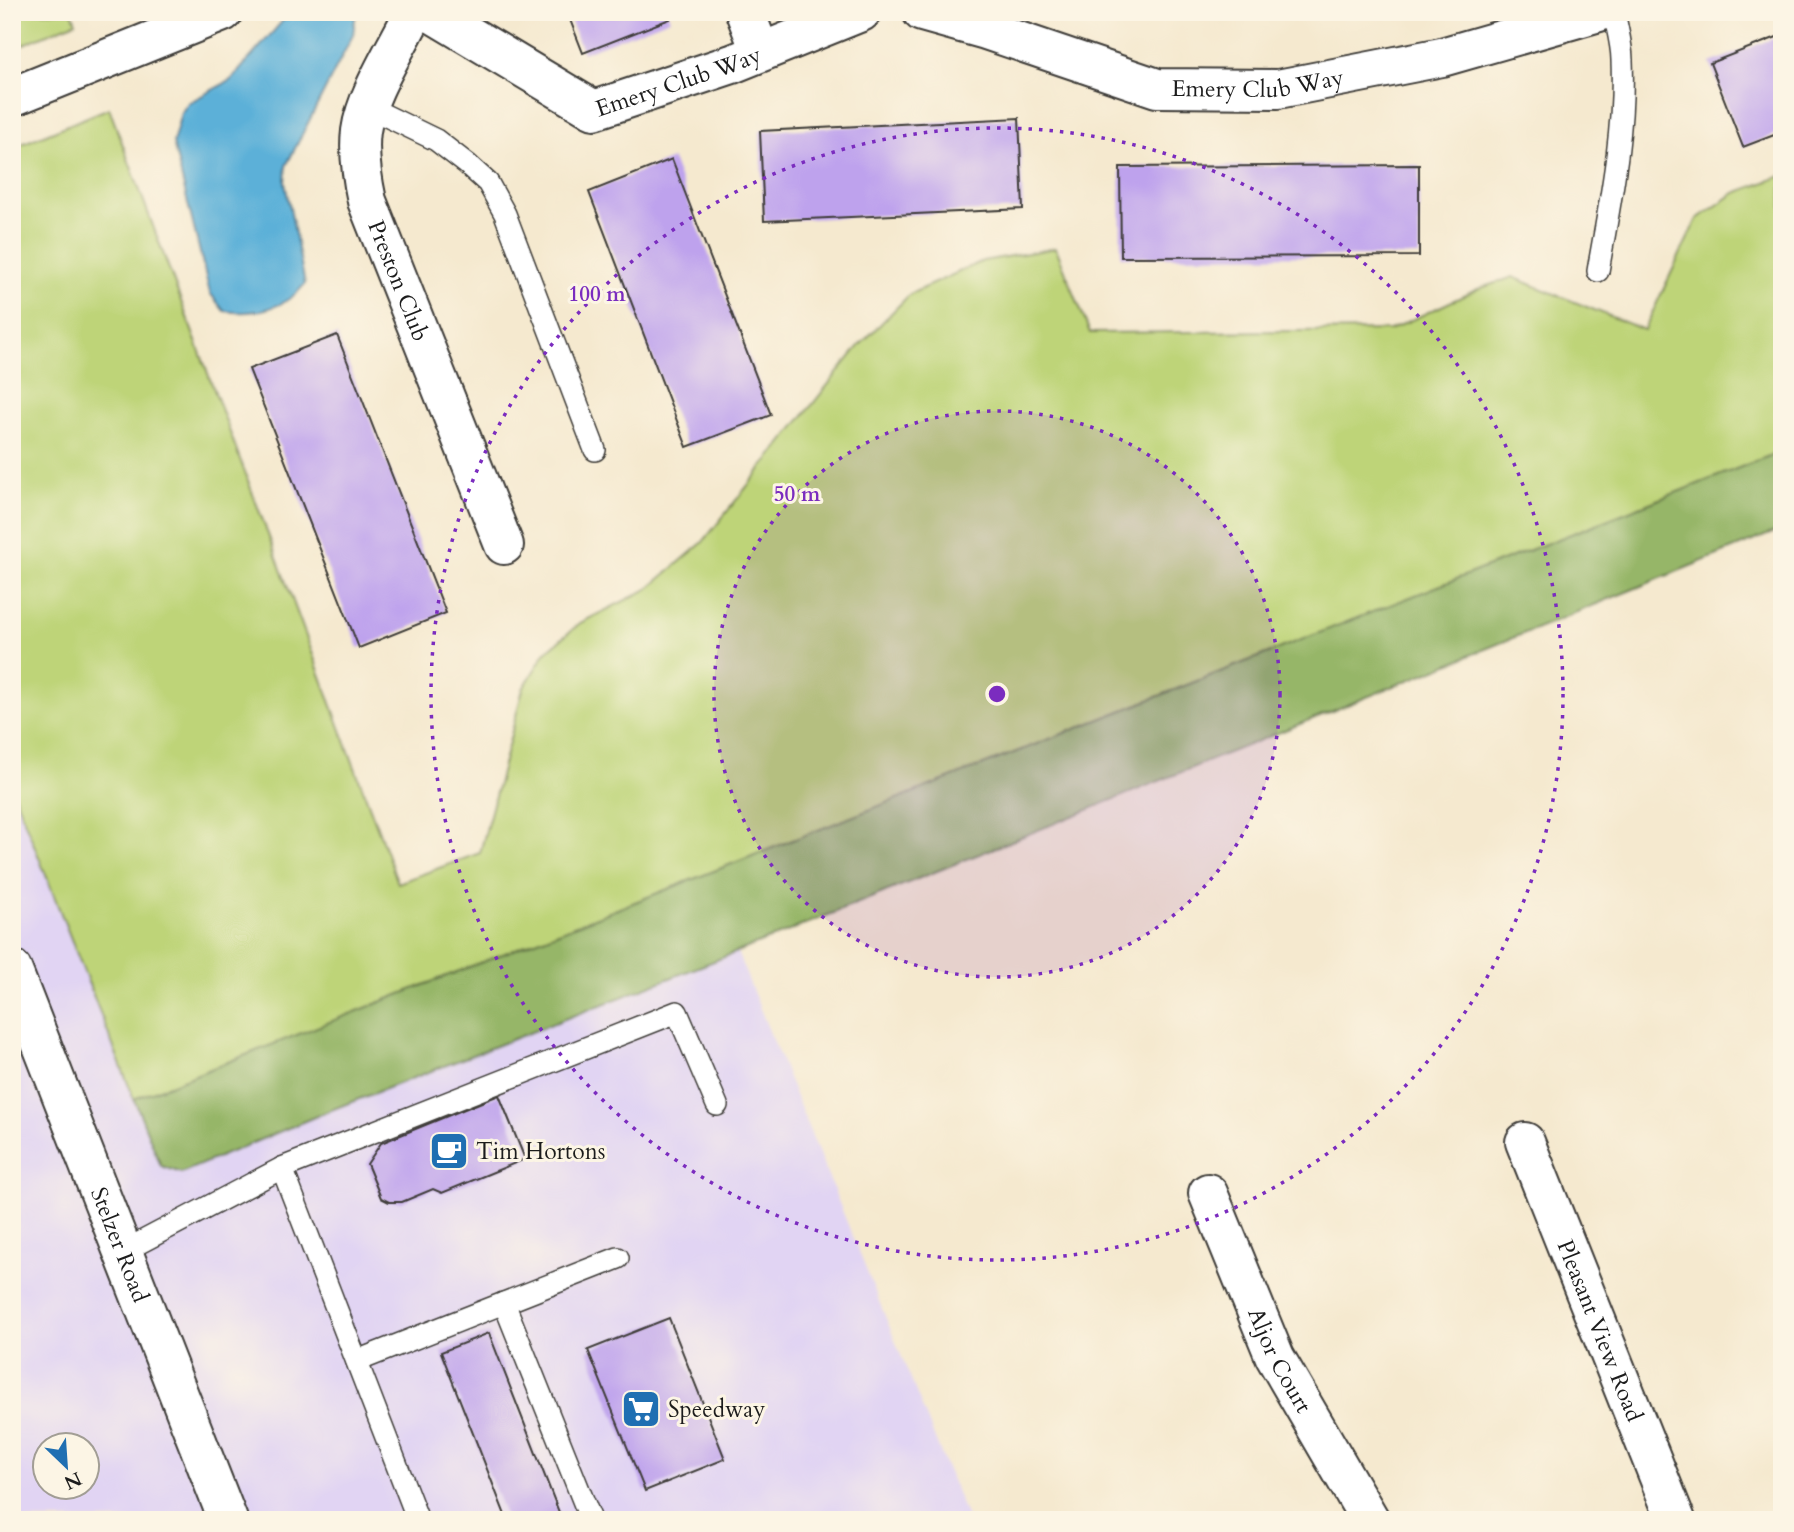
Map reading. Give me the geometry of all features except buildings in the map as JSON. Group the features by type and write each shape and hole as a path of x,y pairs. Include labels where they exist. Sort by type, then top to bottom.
{"street":[{"path":"12,97 223,12"},
{"name":"Preston Club","path":"414,12 368,107 361,130 360,170 367,201 504,545"},
{"name":"Emery Club Way","path":"430,12 594,110 732,64 860,12"},
{"path":"745,12 760,51"},
{"name":"Emery Club Way","path":"922,12 990,21 1157,88 1278,89 1442,57 1598,12"},
{"name":"Stelzer Road","path":"12,969 228,1520"},
{"name":"Pleasant View Road","path":"1525,1142 1676,1520"},
{"name":"Aljor Court","path":"1208,1193 1275,1357 1370,1520"}],"lane":[{"path":"1598,271 1615,174 1619,123 1622,59 1614,12"},
{"path":"368,107 436,140 488,183 505,214 595,450"},
{"path":"124,1251 282,1168 677,1012 717,1105"},
{"path":"282,1168 418,1520"},
{"path":"357,1361 618,1258"},
{"path":"504,1303 591,1520"}],"shaded area":[{"path":"12,789 161,1166 181,1173 331,1110 737,952 968,1520 12,1520"}],"green space":[{"path":"12,12 72,12 76,22 12,49"},
{"path":"109,108 398,883 480,853 523,689 545,653 580,623 648,589 702,543 859,346 910,294 983,261 1056,248 1090,333 1390,330 1478,289 1513,277 1644,330 1697,219 1735,193 1782,176 1782,451 134,1099 12,789 12,148"},
{"path":"1782,451 1782,529 737,952 331,1110 181,1173 161,1166 134,1099"}],"water":[{"path":"298,12 356,12 353,35 286,166 285,183 305,284 279,305 258,311 224,311 210,293 173,143 181,113 188,103 231,80 285,18"}],"place":[{"name":"Tim Hortons","path":"449,1151"},
{"name":"Speedway","path":"641,1409"}]}
